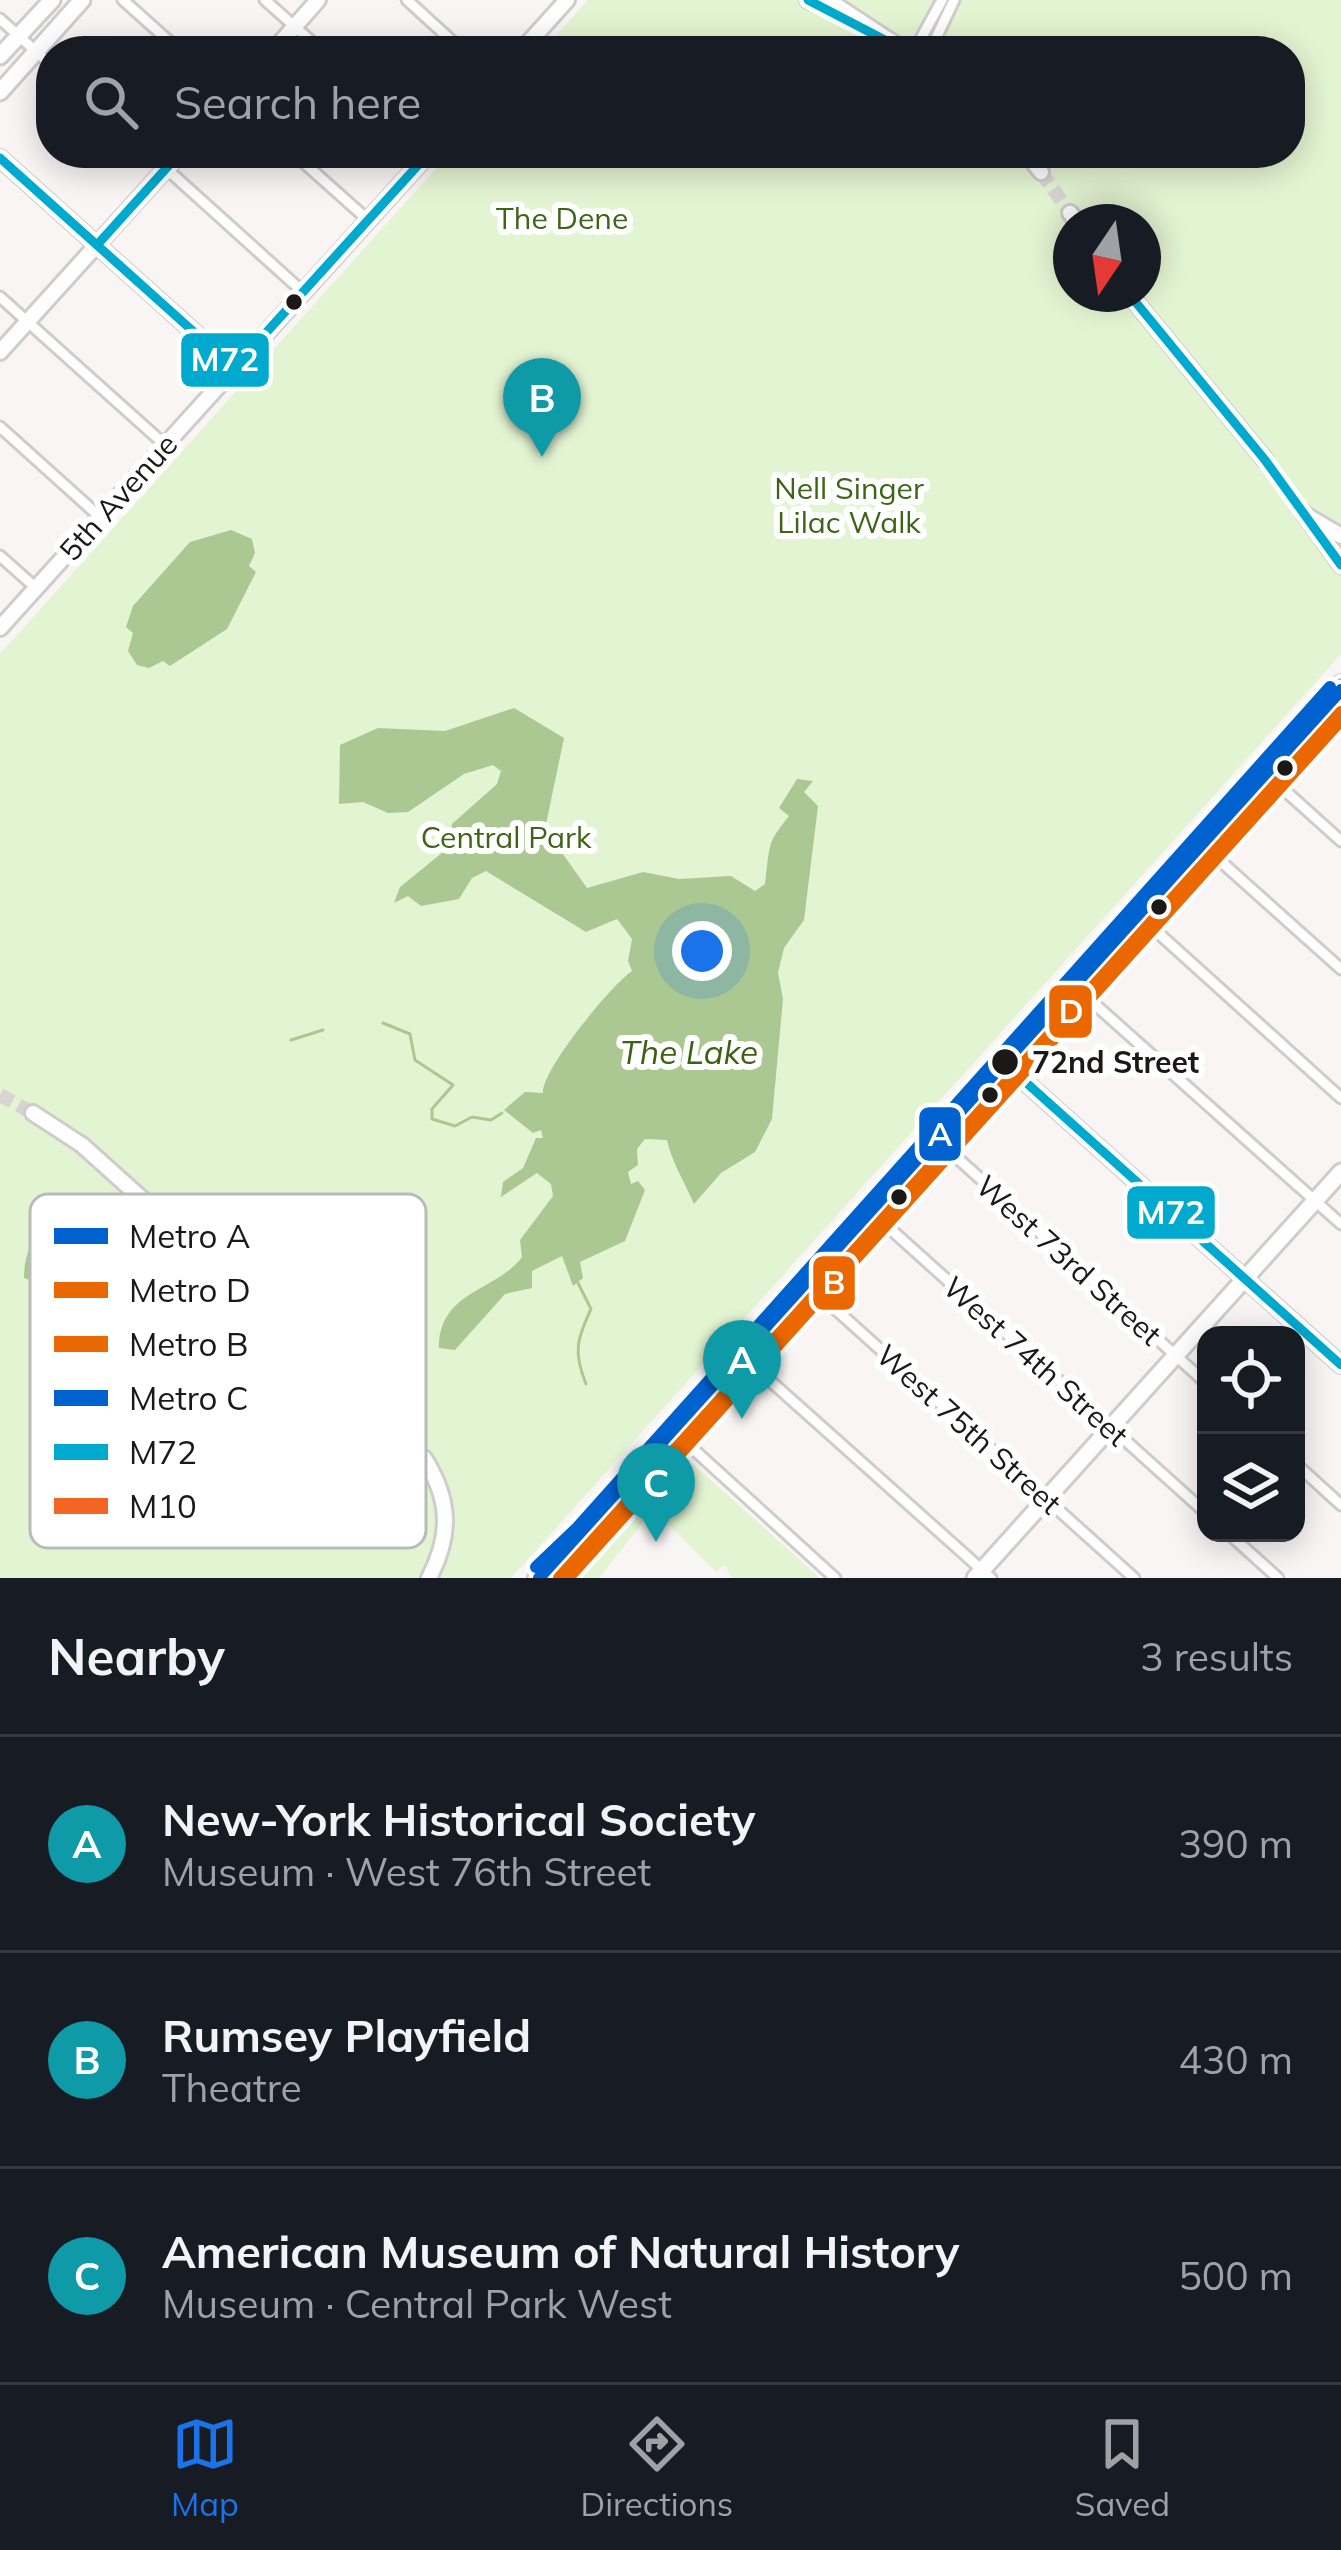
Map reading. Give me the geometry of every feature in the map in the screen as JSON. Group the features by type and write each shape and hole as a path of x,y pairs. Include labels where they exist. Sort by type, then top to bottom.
{"main road":[{"path":"0,56 52,0"},
{"path":"50,36 82,0"},
{"path":"287,36 318,0"},
{"path":"808,0 866,26"},
{"path":"829,0 882,36"},
{"path":"533,36 558,3"},
{"path":"0,92 36,52"},
{"path":"0,158 234,368"},
{"path":"0,352 166,168"},
{"name":"5th Avenue","path":"0,628 415,168"},
{"path":"1038,168 1041,172"},
{"path":"1144,312 1265,460"},
{"path":"1341,536 1304,513 1341,565"},
{"path":"536,1578 1341,683"},
{"path":"1001,1060 1341,1365"},
{"path":"33,1114 82,1145 137,1194"},
{"path":"983,1575 1341,1172"},
{"path":"426,1463 447,1512 444,1540 429,1578"}],"street":[{"path":"123,0 163,36"},
{"path":"265,0 305,36"},
{"path":"407,0 447,36"},
{"path":"922,36 942,0"},
{"path":"937,36 954,0"},
{"path":"0,20 36,52"},
{"path":"166,168 303,292"},
{"path":"310,168 368,220"},
{"path":"0,297 165,446"},
{"path":"0,427 100,517"},
{"path":"0,556 36,589"},
{"path":"1326,700 1341,714"},
{"path":"1262,770 1341,841"},
{"path":"1198,842 1341,969"},
{"path":"1135,912 1341,1098"},
{"path":"1071,982 1341,1225"},
{"name":"West 73rd Street","path":"933,1136 1197,1375"},
{"name":"West 74th Street","path":"867,1208 1197,1505"},
{"name":"West 75th Street","path":"803,1280 1134,1578"},
{"path":"739,1352 983,1575"},
{"path":"670,1428 835,1578"},
{"path":"1305,1472 1341,1505"},
{"path":"1238,1542 1278,1578"}],"green space":[{"name":"Central Park","path":"588,0 1341,0 1341,654 511,1578 0,1578 0,654 437,168 1305,168 1305,36 556,36"},
{"path":"670,1445 820,1578 732,1578 725,1565 716,1572 659,1515 660,1503 652,1499 645,1505 649,1515 599,1578 549,1578"}],"water":[{"path":"231,530 252,539 255,553 249,566 256,572 227,629 170,666 163,661 149,668 137,665 128,651 133,633 126,627 133,606 190,542"},
{"name":"The Lake","path":"514,708 564,738 545,829 587,888 643,872 679,879 731,876 755,891 765,884 770,846 789,816 779,808 797,779 813,781 804,792 818,806 804,920 784,948 778,973 783,999 772,1119 755,1152 721,1173 694,1204 667,1140 645,1139 637,1149 638,1165 628,1172 631,1184 638,1181 645,1190 625,1241 580,1262 583,1278 573,1286 562,1256 532,1271 532,1288 505,1294 455,1350 439,1348 448,1314 522,1257 520,1240 553,1196 551,1184 537,1173 501,1197 499,1210 503,1182 523,1168 536,1138 543,1138 541,1130 533,1133 504,1110 525,1092 543,1093 553,1067 579,1029 632,971 628,961 632,939 617,919 586,932 486,871 472,878 459,899 421,906 408,896 394,903 400,887 448,848 452,824 497,784 501,771 493,765 464,774 408,812 388,813 363,802 339,804 340,745 378,728 445,731"},
{"path":"30,1248 30,1280 24,1278"}],"waterway":[{"path":"383,1023 410,1034 415,1060 453,1085 432,1109 432,1119 455,1126 472,1117 491,1120 502,1113"},
{"path":"291,1040 323,1030"},
{"path":"578,1283 591,1309 578,1346 586,1384"}],"tunnel":[{"path":"1041,172 1064,204"},
{"path":"1265,460 1304,513"},
{"path":"0,1095 33,1113"}],"metro line":[{"name":"C","path":"536,1567 577,1528 1330,687"},
{"name":"A","path":"539,1578 1341,690"},
{"name":"D","path":"559,1578 1341,712"},
{"name":"B","path":"568,1578 1341,720"}],"transit line":[{"name":"M72","path":"808,0 877,36"},
{"name":"M72","path":"0,158 234,368 415,168"},
{"name":"M72","path":"97,245 166,168"},
{"name":"M72","path":"1144,312 1265,460 1341,565"},
{"name":"M72","path":"1001,1060 1341,683"},
{"name":"M10","path":"556,1578 1341,705"},
{"name":"M72","path":"1001,1060 1341,1365"}],"place":[{"name":"Rumsey Playfield","path":"542,457"},
{"name":"72nd Street","path":"1005,1062"},
{"name":"New-York Historical Society","path":"742,1419"},
{"name":"American Museum of Natural History","path":"656,1542"}],"park label":[{"name":"The Dene","path":"562,218"},
{"name":"Nell Singer Lilac Walk","path":"849,505"}]}
